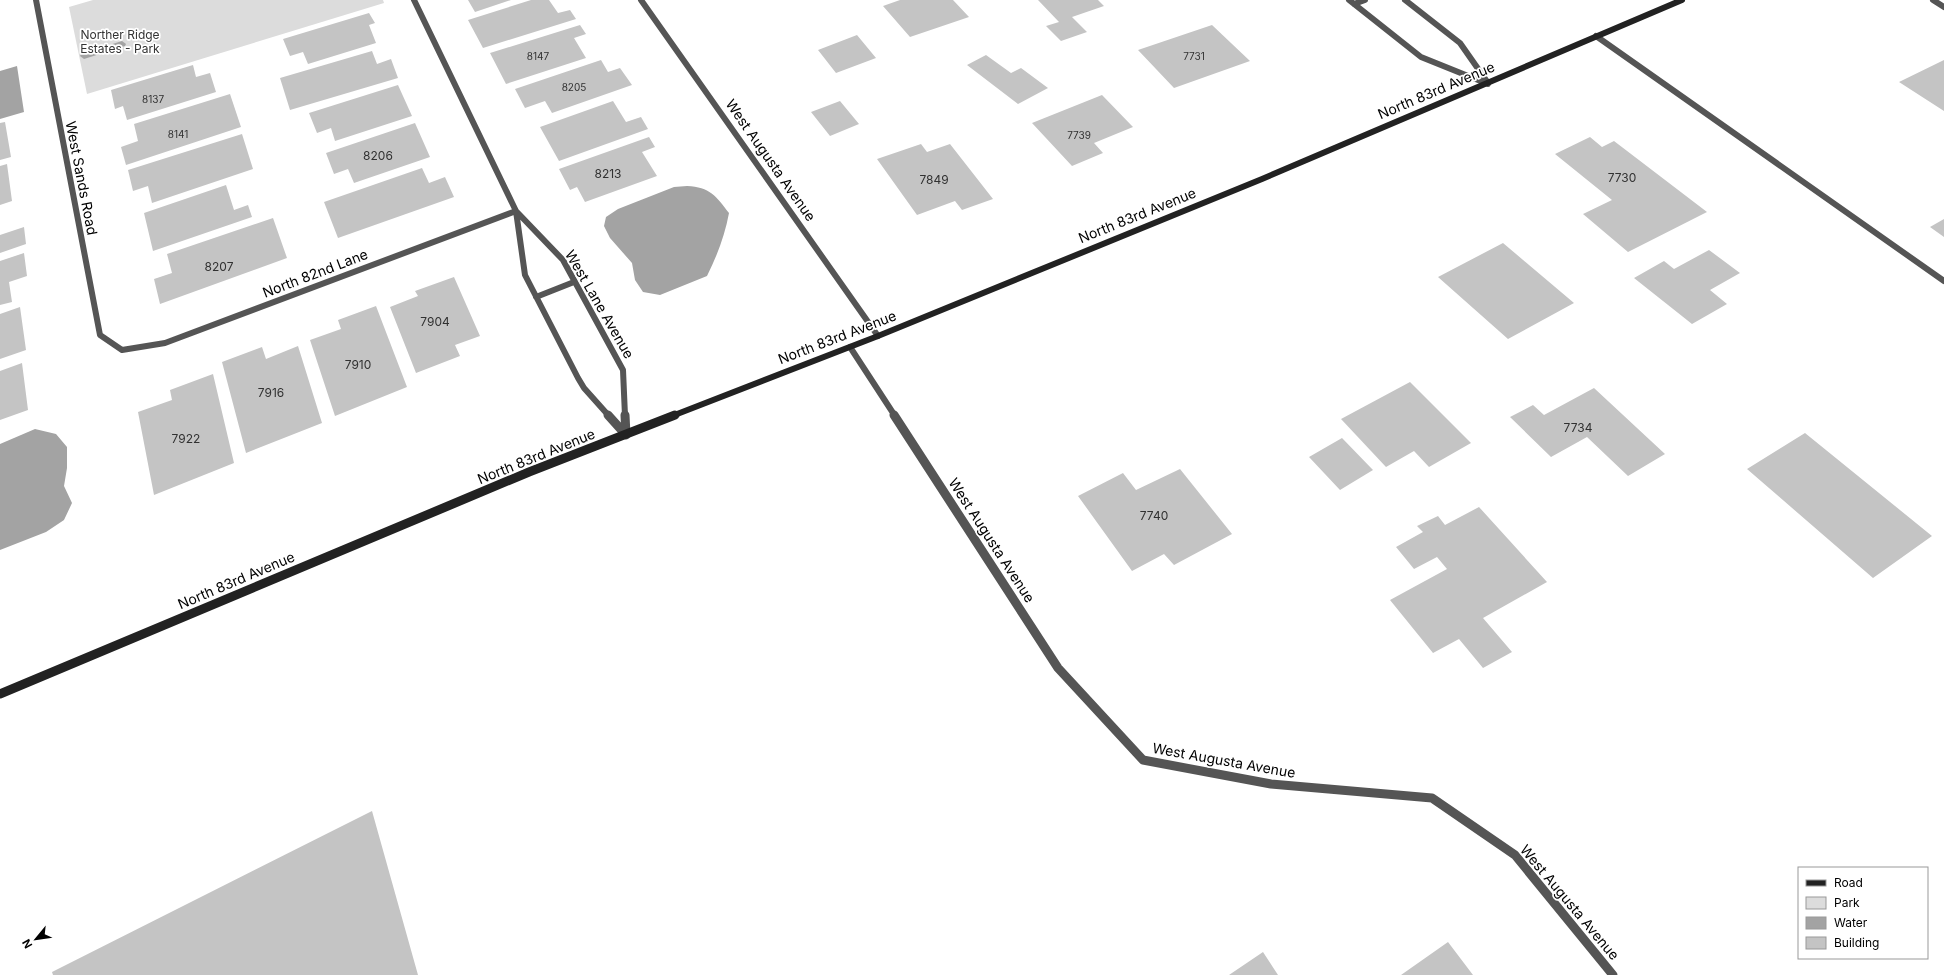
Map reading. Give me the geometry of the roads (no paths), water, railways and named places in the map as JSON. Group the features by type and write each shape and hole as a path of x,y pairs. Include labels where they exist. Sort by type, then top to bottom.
{"main road":[{"name":"North 83rd Avenue","path":"0,694 529,472 878,336 1255,182 1488,84 1682,0"}],"street":[{"name":"West Sands Road","path":"36,0 100,335 122,350"},
{"name":"West Lane Avenue","path":"414,0 516,212 525,275 536,298 584,388 626,435"},
{"name":"West Augusta Avenue","path":"640,0 878,336"},
{"path":"1349,0 1421,58 1488,84"},
{"path":"1354,4 1365,0"},
{"path":"1404,0 1460,43 1488,84"},
{"path":"1933,0 1944,7"},
{"path":"1596,36 1944,281"},
{"name":"North 82nd Lane","path":"122,350 166,342 516,212"},
{"name":"West Lane Avenue","path":"516,212 563,260 623,370 626,435"},
{"path":"536,298 574,282"},
{"name":"West Augusta Avenue","path":"850,346 1058,668 1143,760 1271,784 1432,798 1515,855 1612,975"}],"water":[{"path":"17,66 24,112 0,119 0,71"},
{"path":"687,186 707,190 716,197 729,213 723,237 714,261 707,276 660,295 643,292 635,280 632,263 610,238 604,226 606,217 618,209 674,187"},
{"path":"35,429 56,434 67,447 67,468 64,486 72,503 64,520 46,532 0,550 0,444"}],"waterway":[{"path":"84,56 122,44"}],"park label":[{"name":"Norther Ridge Estates - Park","path":"120,41"}]}
